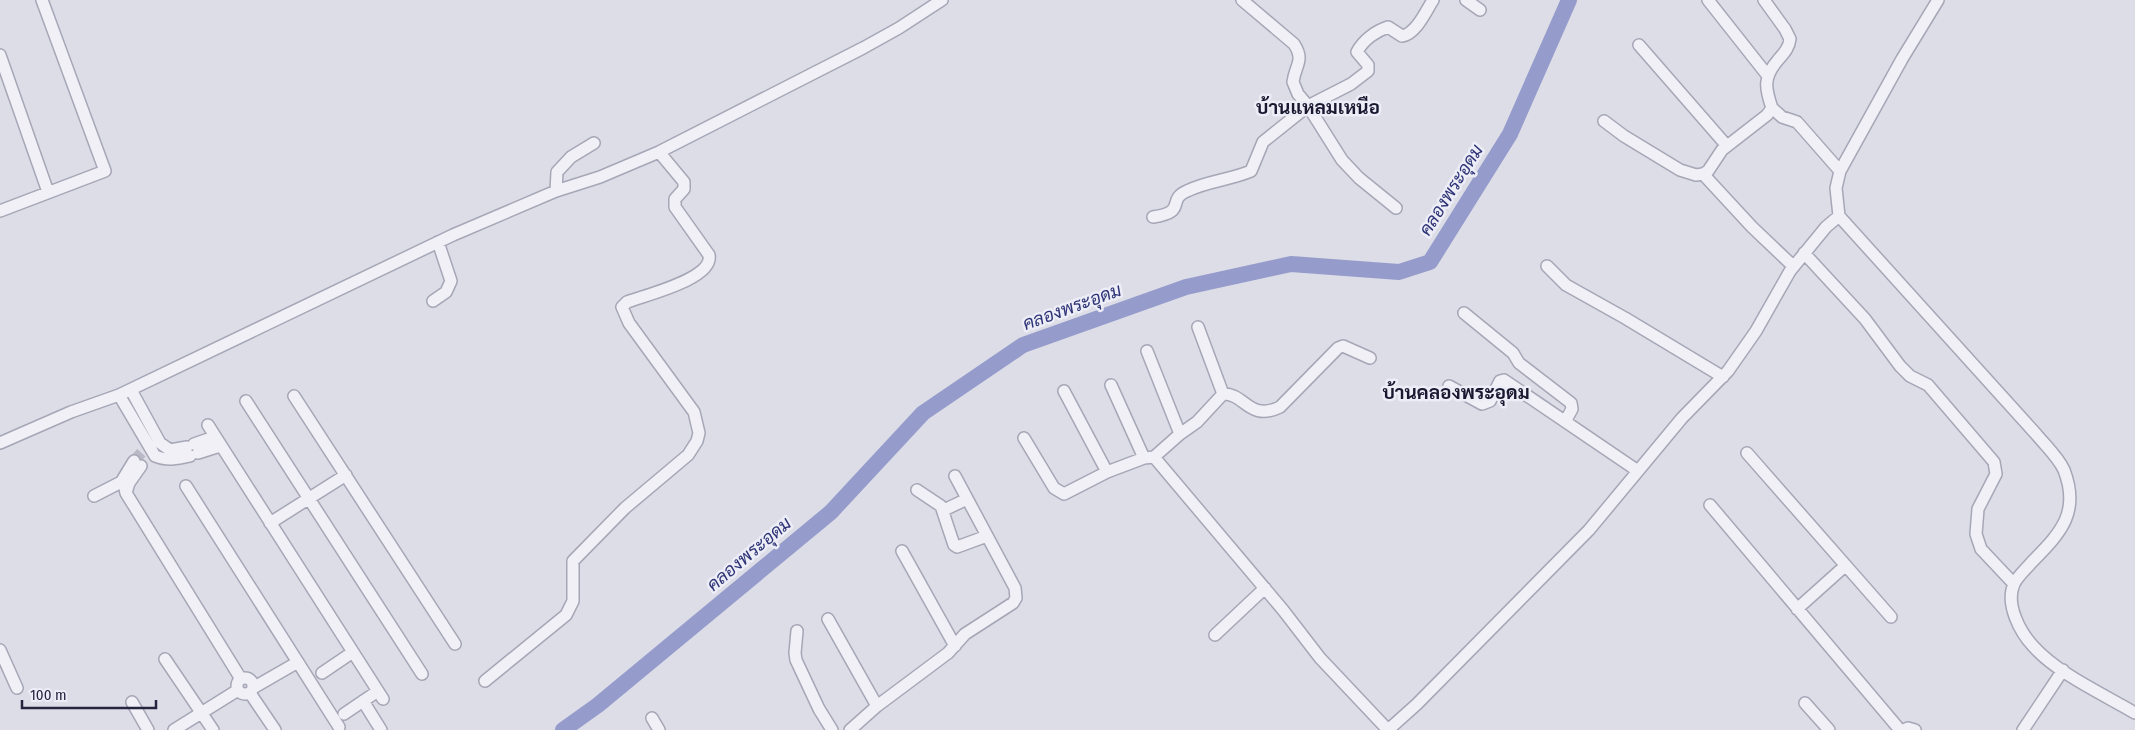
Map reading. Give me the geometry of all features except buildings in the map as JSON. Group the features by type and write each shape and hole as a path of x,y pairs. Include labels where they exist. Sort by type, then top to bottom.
{"street":[{"path":"0,211 105,171 42,0"},
{"path":"0,443 71,412 119,396 438,242 556,191 600,177 658,152 863,48 899,28 942,0"},
{"path":"1242,0 1294,44 1300,53 1300,62 1293,82 1298,94 1308,106 1342,160 1396,208"},
{"path":"1153,216 1170,213 1175,209 1178,198 1184,191 1251,171 1263,142 1308,106 1368,71 1368,67 1357,52 1361,45 1372,35 1388,27 1402,36 1406,36 1416,26 1433,0"},
{"path":"1466,0 1482,4"},
{"path":"1708,0 1768,76"},
{"path":"1764,0 1790,39 1786,51 1768,76 1766,92 1772,108 1782,117 1797,122 1840,171"},
{"path":"1938,0 1902,59 1840,171 1836,188 1838,216 2036,434 2063,469 2068,487 2069,505 2066,522 2054,540 2014,584 2012,597 2014,615 2023,633 2034,648 2063,670 2135,713"},
{"path":"1639,45 1727,146"},
{"path":"0,55 48,192"},
{"path":"1604,121 1624,136 1680,170 1696,175 1703,174 1727,146 1767,115 1772,108"},
{"path":"556,191 557,172 571,157 594,143"},
{"path":"485,681 566,615 573,601 573,561 625,508 688,455 697,441 699,433 694,412 629,323 622,307 626,302 670,289 707,268 710,262 709,255 675,206 675,199 684,189 684,182 658,152"},
{"path":"1703,174 1752,227 1793,266"},
{"path":"1111,385 1149,458 1265,588 1320,658 1388,730 1417,704 1582,537 1682,418 1740,357 1793,266 1826,227 1838,216"},
{"path":"433,301 446,292 451,281 438,242"},
{"path":"1804,253 1865,319 1900,366 1910,376 1928,385 1994,462 1996,474 1978,508 1976,534 1981,549 2014,584"},
{"path":"1547,266 1566,285 1625,318 1722,377"},
{"path":"1464,313 1571,403 1572,410 1566,420"},
{"path":"1198,328 1223,394"},
{"path":"1024,438 1054,488 1060,494 1069,492 1107,472 1149,458 1197,422 1223,394 1230,394 1256,410 1268,411 1280,406 1338,348 1343,346 1370,358"},
{"path":"1148,351 1180,434"},
{"path":"1449,386 1482,404 1490,401 1500,381 1504,380 1638,470"},
{"path":"131,390 158,440 170,450 192,450"},
{"path":"1064,391 1107,472"},
{"path":"119,396 144,456"},
{"path":"294,396 455,644"},
{"path":"246,401 422,674"},
{"path":"208,425 217,442 380,695 363,701 344,714"},
{"path":"94,496 128,478 158,440"},
{"path":"144,456 175,460 192,450 217,442"},
{"path":"1747,453 1891,617"},
{"path":"270,523 346,475"},
{"path":"850,730 877,706 948,653 965,634 1013,603 1016,598 1015,588 956,476"},
{"path":"128,478 126,493 239,685 243,695 298,662"},
{"path":"186,486 339,727"},
{"path":"917,490 934,500 944,510 954,545 957,547 987,536"},
{"path":"944,510 967,499"},
{"path":"1710,506 1900,730"},
{"path":"902,551 954,646"},
{"path":"1797,609 1845,566"},
{"path":"1215,635 1265,588"},
{"path":"828,620 877,706"},
{"path":"797,631 796,660 832,730"},
{"path":"0,650 17,688"},
{"path":"322,673 353,652"},
{"path":"165,659 214,730"},
{"path":"2024,730 2063,670"},
{"path":"174,730 202,713 239,685"},
{"path":"252,691 275,730"},
{"path":"363,701 381,730"},
{"path":"132,702 148,730"},
{"path":"1806,703 1830,730"},
{"path":"652,718 659,730"},
{"path":"1904,730 1908,728 1915,730"}],"waterway":[{"name":"คลองพระอุดม","path":"563,730 598,705 831,512 923,413 1023,345 1186,287 1291,264 1399,272 1430,262 1510,134 1569,0"}],"tunnel":[{"path":"134,461 142,452"}],"district":[{"name":"บ้านแหลมเหนือ","path":"1318,107"},
{"name":"บ้านคลองพระอุดม","path":"1456,392"}]}
